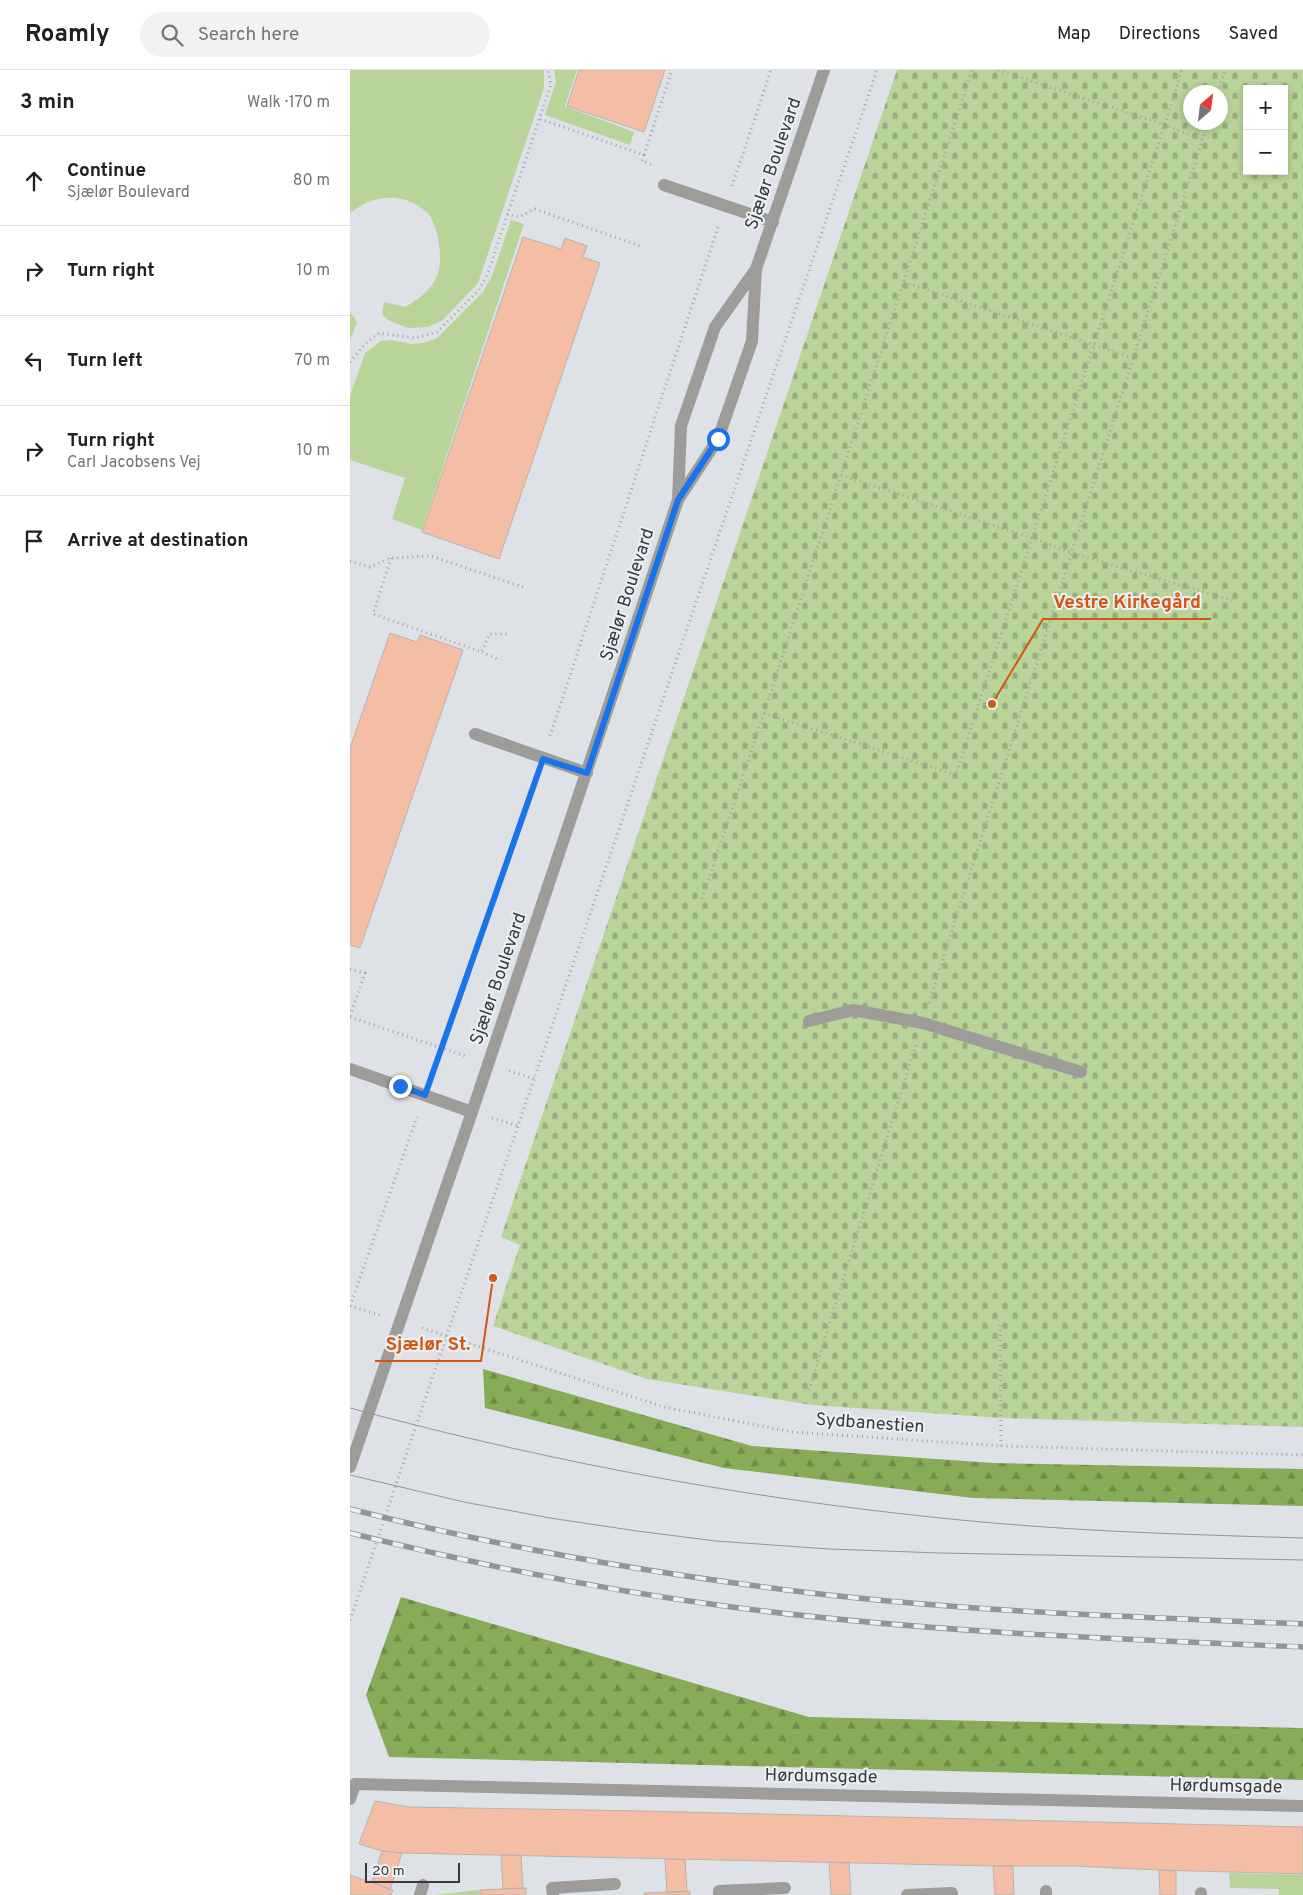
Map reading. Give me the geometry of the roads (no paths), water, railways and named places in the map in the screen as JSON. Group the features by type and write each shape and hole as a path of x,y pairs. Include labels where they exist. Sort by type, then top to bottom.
{"street":[{"name":"Sjælør Boulevard","path":"678,500 681,426 684,417 715,327 756,269 824,70"},
{"path":"664,185 773,222"},
{"name":"Sjælør Boulevard","path":"350,1467 587,773 678,500 718,439 752,341 756,269"},
{"path":"476,734 587,773"},
{"path":"809,1021 853,1010 923,1023 1081,1072"},
{"path":"350,1069 472,1112"},
{"name":"Hørdumsgade","path":"350,1799 355,1784 1303,1806"},
{"path":"552,1895 552,1888 615,1884"},
{"path":"719,1895 719,1891 785,1888"},
{"path":"907,1895 952,1893"}],"tram line":[{"path":"350,1408 429,1429 589,1464 669,1480 831,1505 912,1515 1070,1529 1303,1538"},
{"path":"350,1475 464,1502 550,1518 716,1541 829,1549 940,1553 1303,1560"}],"railway":[{"path":"350,1509 522,1548 637,1568 811,1593 872,1600 995,1609 1303,1624"},
{"path":"350,1533 446,1556 543,1576 641,1594 739,1608 880,1623 1021,1634 1303,1647"}],"place":[{"name":"Vestre Kirkegård","path":"992,704"},
{"name":"Sjælør St.","path":"493,1278"}]}
